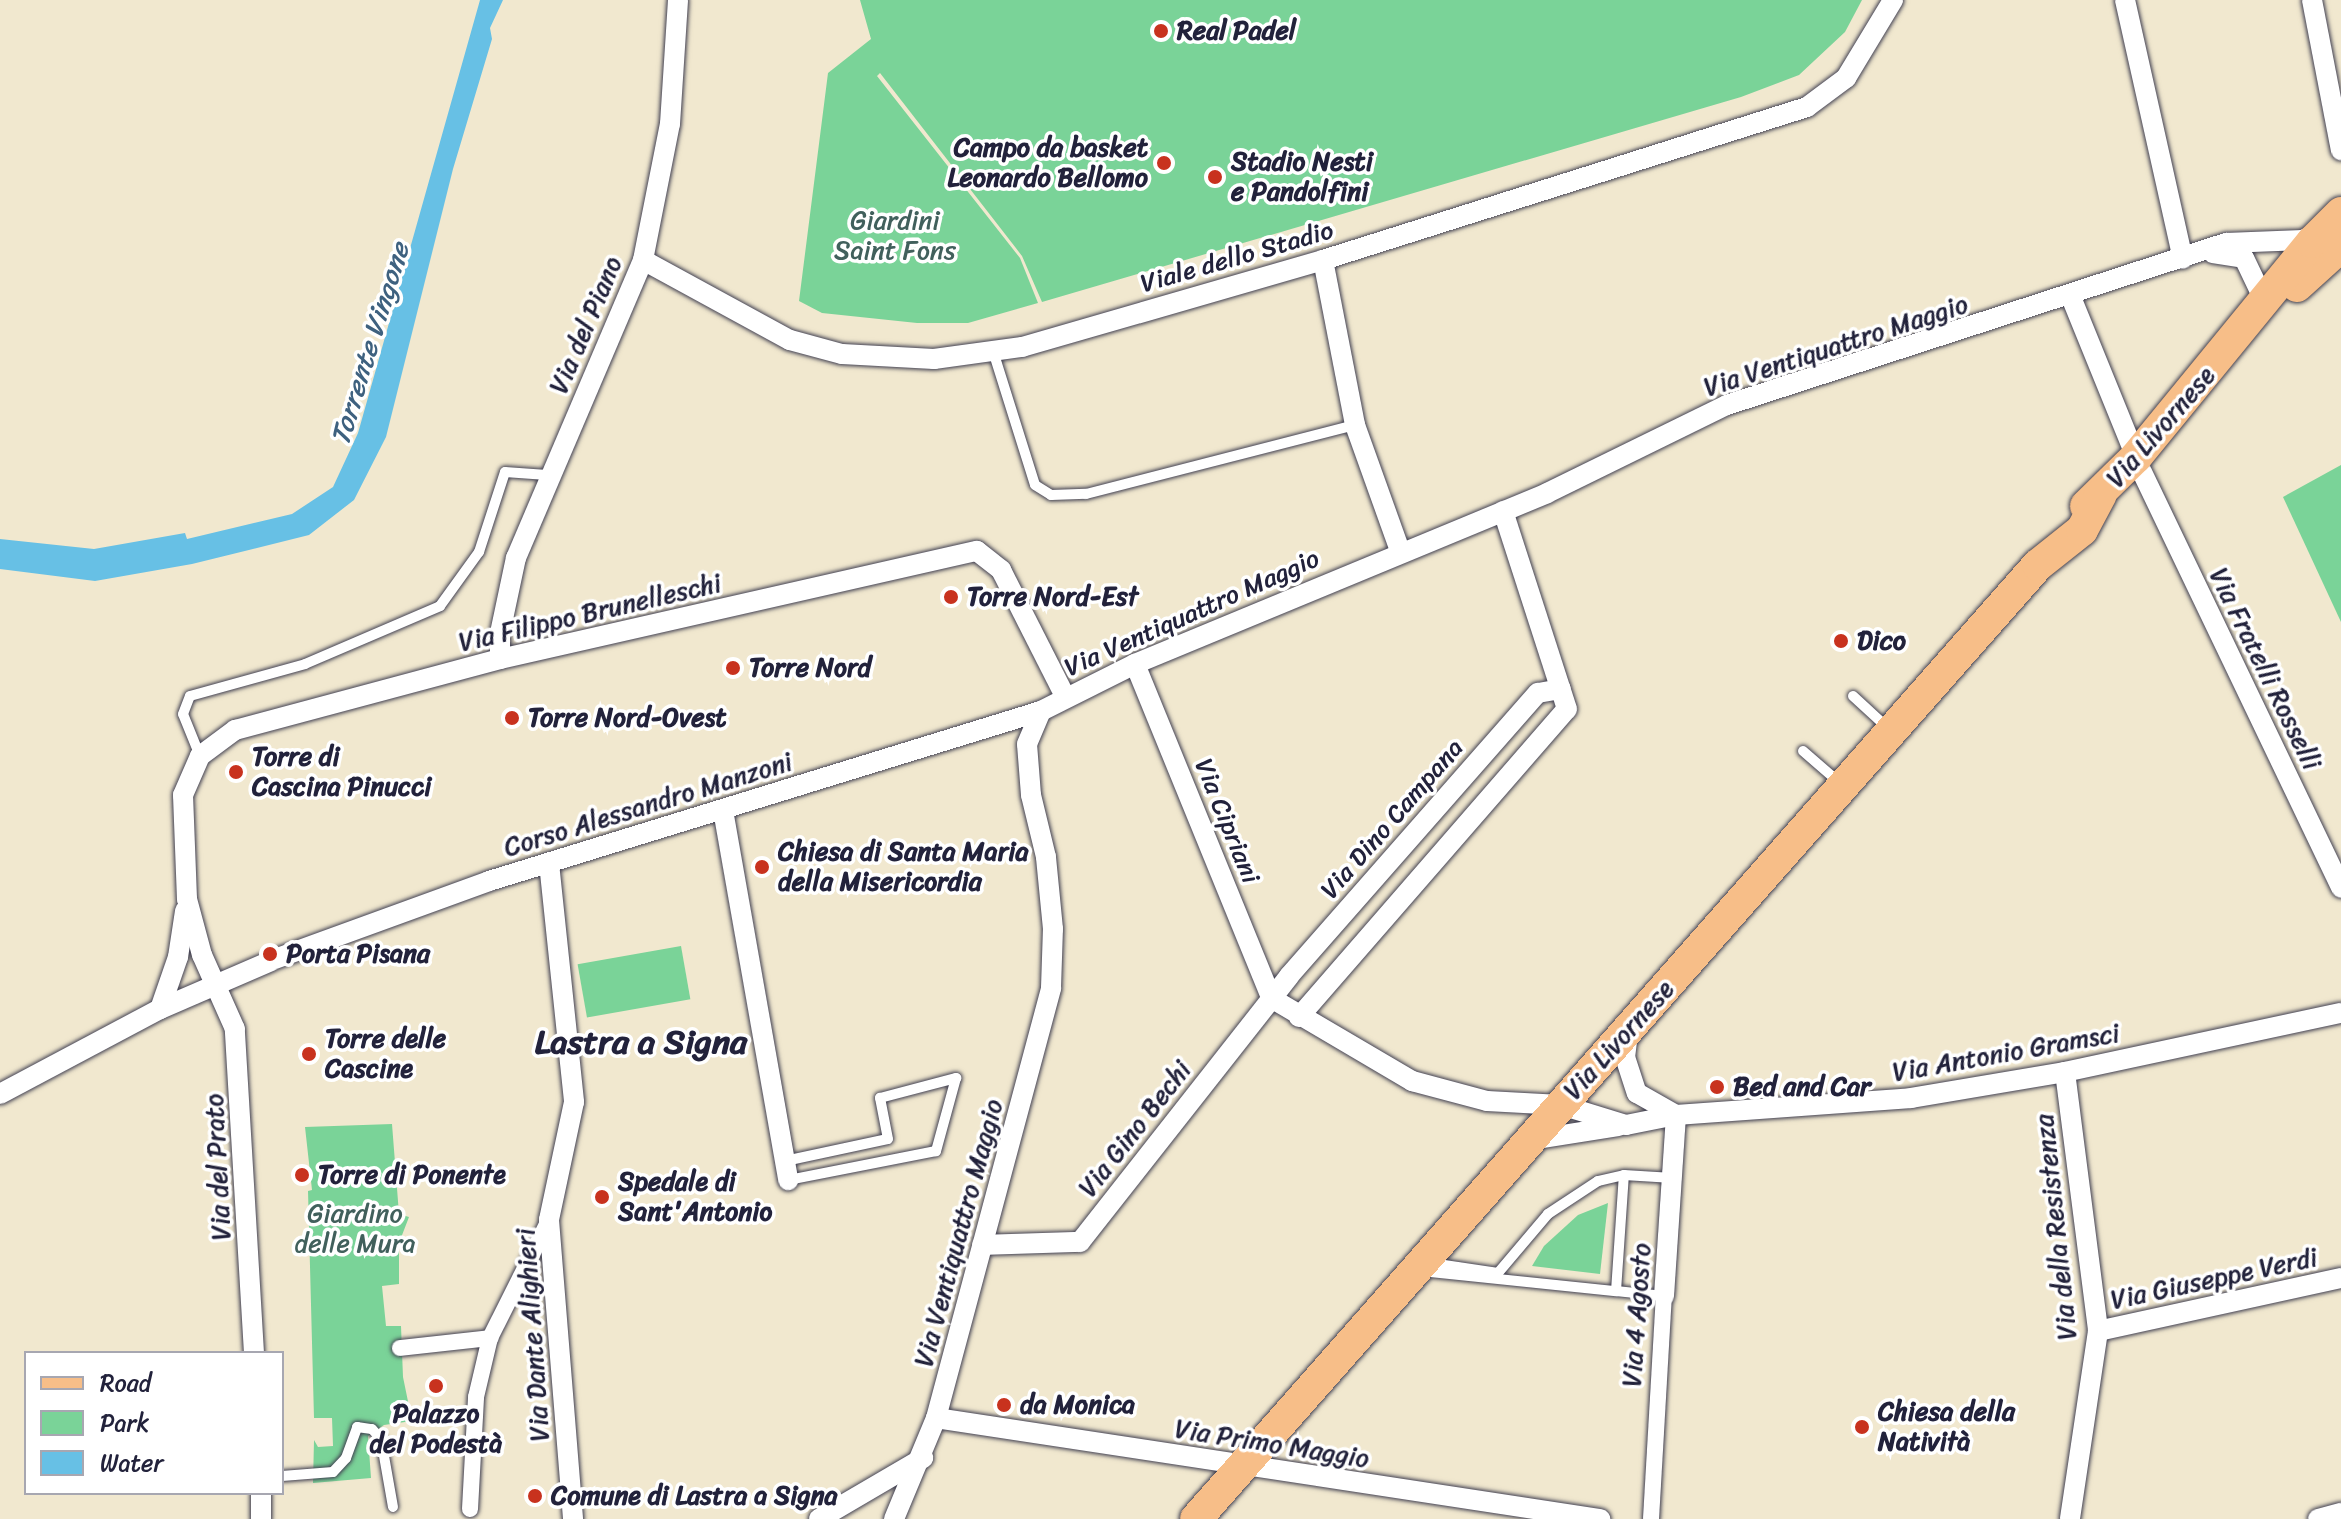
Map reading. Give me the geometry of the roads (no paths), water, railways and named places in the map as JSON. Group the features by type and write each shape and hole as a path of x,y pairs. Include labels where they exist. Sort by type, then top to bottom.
{"main road":[{"name":"Via Livornese","path":"2220,360 2336,230"},
{"name":"Via Livornese","path":"1196,1519 2043,560 2078,535 2101,495 2139,464 2265,302 2298,274"}],"street":[{"name":"Via del Piano","path":"500,659 500,633 516,558 547,475 643,260 670,124 678,0"},
{"name":"Viale dello Stadio","path":"643,260 790,340 842,354 934,359 1022,347 1323,260 1807,107 1846,78 1893,0"},
{"path":"2125,0 2190,256"},
{"path":"2312,0 2341,150"},
{"name":"Via Ventiquattro Maggio","path":"894,1519 923,1458 936,1418 1051,988 1047,871 1027,744 1041,711 1065,696 1135,664 1400,551 1503,511 1727,405 2071,297 2243,239 2303,240 2336,230"},
{"name":"Via Ventiquattro Maggio","path":"2190,256 2244,258 2298,274"},
{"path":"2244,258 2265,302"},
{"path":"1323,260 1355,425 1400,551"},
{"name":"Via Fratelli Rosselli","path":"2071,297 2139,464 2341,888"},
{"path":"1271,998 1299,1017 1564,699 1503,511"},
{"name":"Via Filippo Brunelleschi","path":"160,1009 178,957 187,899 183,795 200,756 235,730 500,659 977,551 1001,570 1065,696"},
{"name":"Via Cipriani","path":"1135,664 1271,998"},
{"name":"Via Dino Campana","path":"1271,998 1538,693 1564,699"},
{"name":"Corso Alessandro Manzoni","path":"0,1094 160,1009 216,982 273,960 549,863 1041,711"},
{"path":"723,810 786,1170"},
{"name":"Via Dante Alighieri","path":"549,863 574,1102 549,1220 573,1519"},
{"name":"Via Filippo Brunelleschi","path":"187,899 216,982"},
{"name":"Via del Prato","path":"216,982 235,1029 254,1351"},
{"name":"Via Gino Bechi","path":"982,1245 1080,1242 1271,998"},
{"name":"Via Antonio Gramsci","path":"1531,1140 1676,1115 1911,1098 2065,1072 2341,1013"},
{"name":"Via Antonio Gramsci","path":"1299,1017 1380,1065 1443,1092 1487,1101 1561,1105 1626,1125"},
{"path":"1628,1030 1625,1057 1633,1085 1676,1115"},
{"name":"Via della Resistenza","path":"2065,1072 2098,1331 2070,1519"},
{"name":"Via 4 Agosto","path":"1651,1519 1676,1115"},
{"path":"470,1509 476,1397 490,1338 549,1220"},
{"name":"Via Giuseppe Verdi","path":"2098,1331 2341,1278"},
{"path":"400,1348 490,1338"},
{"name":"Via Primo Maggio","path":"936,1418 1600,1519"},
{"path":"819,1519 923,1458"},
{"path":"261,1495 261,1519"},
{"path":"2318,1519 2341,1513"}],"lane":[{"path":"993,351 1035,485 1051,495 1086,494 1355,425"},
{"path":"200,756 183,714 190,696 305,664 440,606 479,552 505,472 547,475"},
{"path":"1853,696 1892,731"},
{"path":"1803,751 1843,786"},
{"path":"956,1078 936,1151 786,1170 888,1139 880,1098 956,1078"},
{"path":"1616,1291 1624,1175"},
{"path":"1418,1266 1498,1273 1548,1214 1598,1181 1624,1175 1673,1178"},
{"path":"1418,1266 1664,1296"},
{"path":"284,1476 333,1472 346,1458 357,1427 372,1429 381,1439 393,1507"}],"water":[{"path":"480,0 503,0 490,28 492,39 453,169 386,437 354,500 309,535 192,564 95,581 0,569 0,539 94,549 185,533 187,539 292,514 333,487 358,433"}],"place":[{"name":"Real Padel","path":"1161,31"},
{"name":"Campo da basket Leonardo Bellomo","path":"1164,163"},
{"name":"Stadio Nesti e Pandolfini","path":"1215,177"},
{"name":"Torre Nord-Est","path":"951,597"},
{"name":"Dico","path":"1841,641"},
{"name":"Torre Nord","path":"733,668"},
{"name":"Torre Nord-Ovest","path":"512,718"},
{"name":"Torre di Cascina Pinucci","path":"236,772"},
{"name":"Chiesa di Santa Maria della Misericordia","path":"762,867"},
{"name":"Porta Pisana","path":"270,954"},
{"name":"Torre delle Cascine","path":"309,1054"},
{"name":"Bed and Car","path":"1717,1087"},
{"name":"Torre di Ponente","path":"302,1175"},
{"name":"Spedale di Sant'Antonio","path":"602,1197"},
{"name":"Palazzo del Podestà","path":"436,1386"},
{"name":"da Monica","path":"1004,1405"},
{"name":"Chiesa della Natività","path":"1862,1427"},
{"name":"Comune di Lastra a Signa","path":"535,1496"}],"district":[{"name":"Lastra a Signa","path":"641,1043"}],"park label":[{"name":"Giardini Saint Fons","path":"895,236"},
{"name":"Giardino delle Mura","path":"355,1229"}],"water label":[{"name":"Torrente Vingone","path":"370,344"}]}
